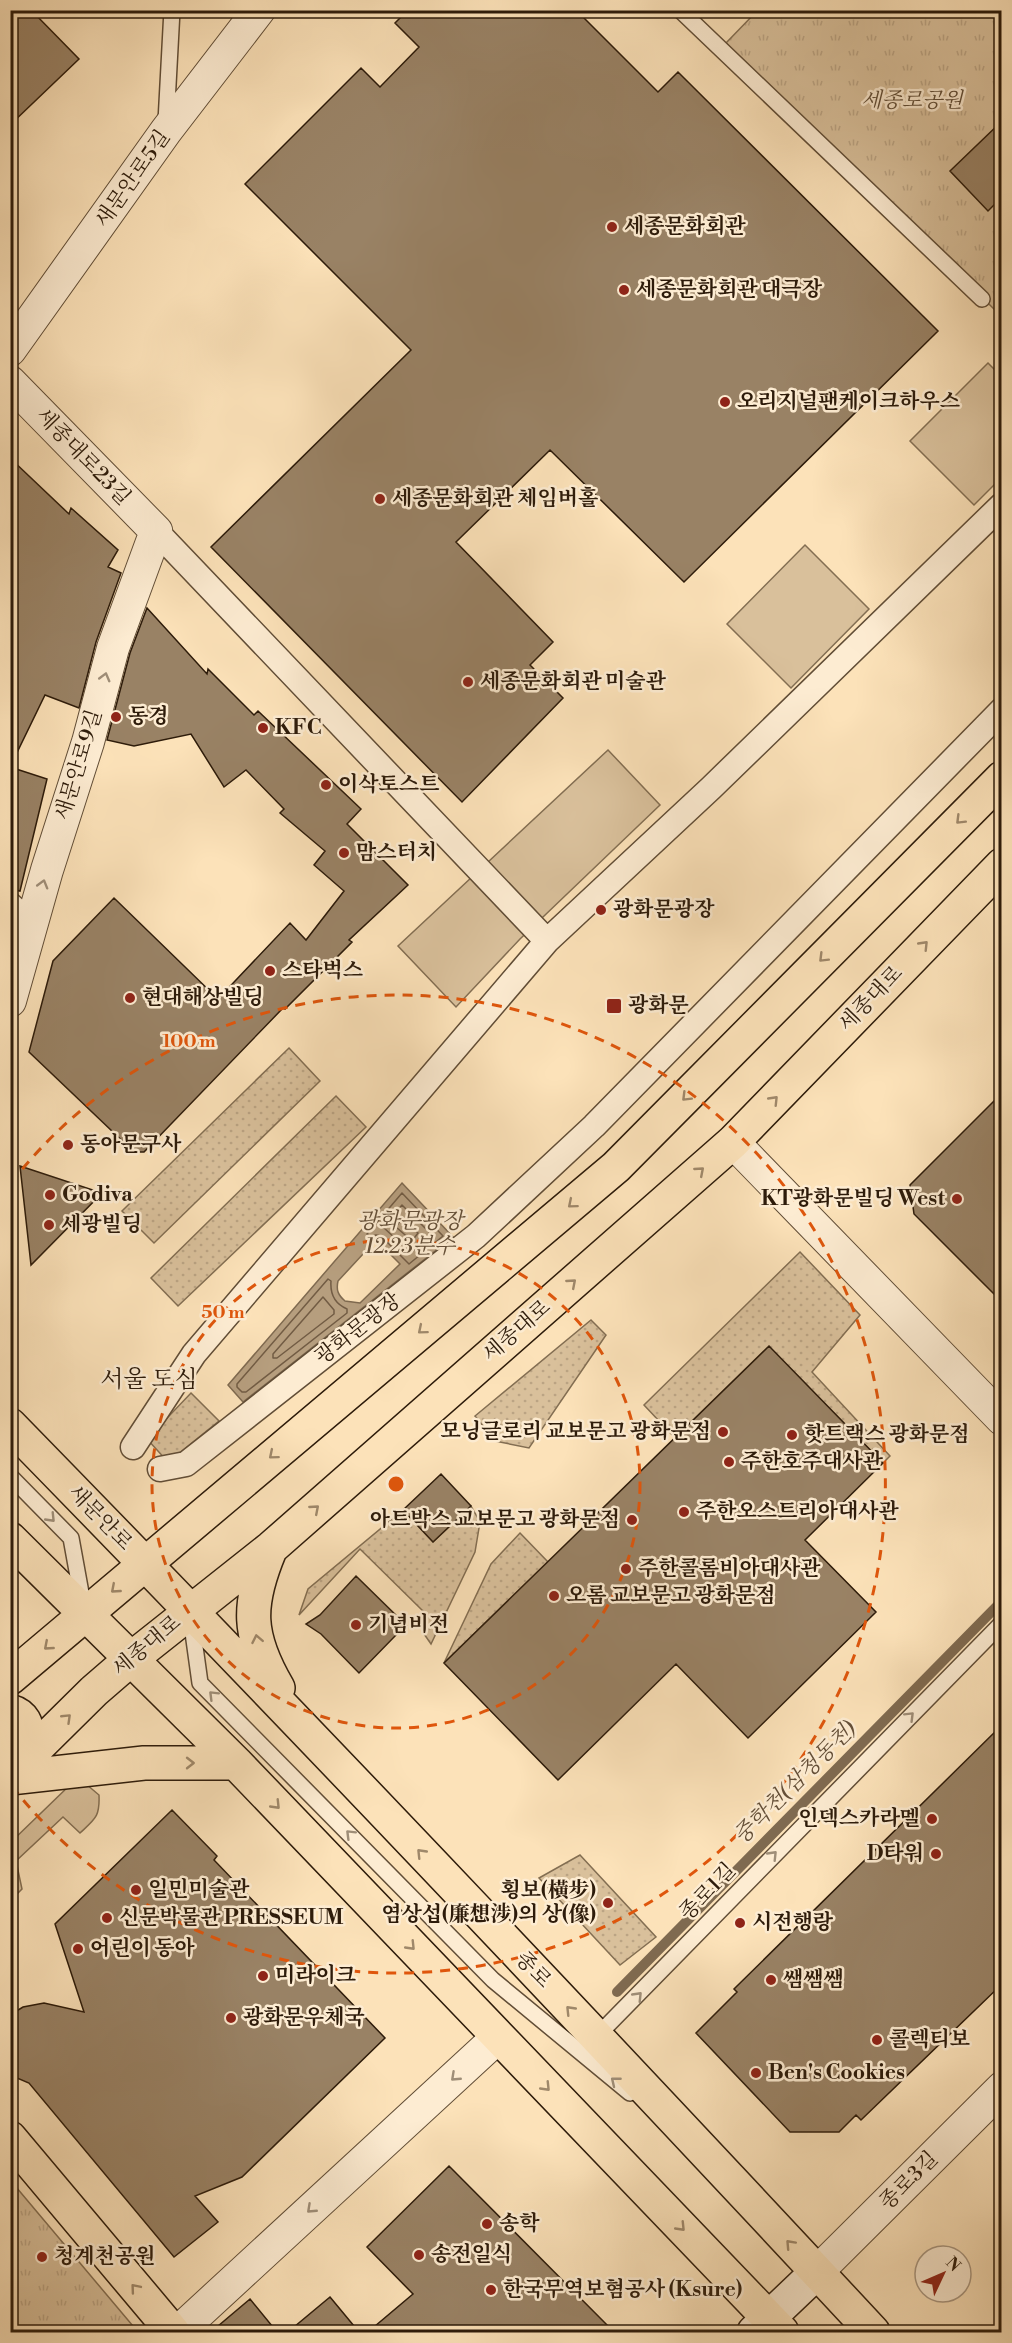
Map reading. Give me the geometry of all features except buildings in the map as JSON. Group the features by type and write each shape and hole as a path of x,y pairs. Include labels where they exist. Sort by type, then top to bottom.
{"main road":[{"path":"10,1678 616,1167 1002,778"},
{"name":"세종대로","path":"10,1772 94,1691 190,1610 271,1548 733,1142 1002,865"},
{"name":"새문안로","path":"10,1425 190,1610"},
{"path":"10,1539 236,1763 773,2329 817,2272"},
{"path":"271,1548 258,1578 254,1596 256,1637 263,1663 302,1728"},
{"name":"종로","path":"190,1610 873,2332"},
{"path":"10,1711 18,1713 27,1725 27,1741 10,1772"},
{"path":"10,1778 144,1763 236,1763"},
{"path":"10,2138 173,2332"}],"street":[{"name":"새문안로5길","path":"10,350 166,131 259,10"},
{"name":"세종대로23길","path":"10,382 156,531"},
{"path":"133,1447 194,1354 547,940 711,788 1002,505"},
{"name":"새문안로9길","path":"10,1001 22,909 88,742 113,648 156,531"},
{"path":"156,531 547,940"},
{"name":"광화문광장","path":"160,1469 186,1464 476,1236 594,1126 1002,710"},
{"path":"733,1142 1002,1419"},
{"path":"178,2332 498,2037"},
{"name":"종로3길","path":"817,2272 1002,2088"}],"lane":[{"path":"166,131 172,10"},
{"path":"680,10 982,299"},
{"path":"10,1476 70,1538 85,1614"},
{"path":"190,1610 200,1683 493,1980 709,2158"},
{"name":"종로1길","path":"596,2037 1002,1623"}],"green space":[{"name":"세종로공원","path":"757,11 1001,11 1001,316 726,43"},
{"path":"988,363 1001,376 1001,478 974,505 910,441"},
{"path":"805,545 869,609 791,688 727,624"},
{"path":"608,750 660,805 520,939 456,1007 398,946"},
{"path":"289,1048 320,1081 154,1243 122,1211"},
{"path":"336,1096 366,1127 178,1306 151,1278"},
{"path":"800,1252 860,1315 812,1372 890,1456 883,1463 769,1347 675,1438 644,1405"},
{"path":"591,1320 606,1335 529,1448 495,1441 475,1416"},
{"path":"191,1393 219,1421 168,1462 147,1439"},
{"path":"471,1506 480,1522 475,1552 431,1644 422,1631 425,1613 360,1549 299,1615 308,1589 403,1510 433,1542"},
{"path":"520,1533 548,1562 444,1663 491,1564"},
{"path":"86,1784 99,1795 96,1817 80,1833 63,1817 16,1861 22,1889 11,1900 11,1842 70,1785"},
{"path":"580,1855 656,1937 620,1965 539,1878"},
{"name":"청계천공원","path":"11,2181 138,2332 11,2332"}],"water":[{"name":"광화문광장 12.23분수","path":"402,1183 453,1237 243,1402 228,1385","holes":["376,1240 400,1264 360,1303 345,1301 337,1290 338,1281"]}],"waterway":[{"name":"중학천(삼청동천)","path":"617,1992 1002,1601"}],"place":[{"name":"세종문화회관","path":"612,227"},
{"name":"세종문화회관 대극장","path":"624,290"},
{"name":"오리지널팬케이크하우스","path":"725,402"},
{"name":"세종문화회관 체임버홀","path":"380,499"},
{"name":"세종문화회관 미술관","path":"468,682"},
{"name":"동경","path":"116,717"},
{"name":"KFC","path":"263,728"},
{"name":"이삭토스트","path":"326,785"},
{"name":"맘스터치","path":"344,853"},
{"name":"광화문광장","path":"601,910"},
{"name":"스타벅스","path":"270,971"},
{"name":"현대해상빌딩","path":"130,998"},
{"name":"광화문","path":"614,1006"},
{"name":"동아문구사","path":"68,1145"},
{"name":"Godiva","path":"50,1195"},
{"name":"KT광화문빌딩 West","path":"957,1199"},
{"name":"세광빌딩","path":"49,1225"},
{"name":"모닝글로리 교보문고 광화문점","path":"723,1432"},
{"name":"핫트랙스 광화문점","path":"792,1435"},
{"name":"주한호주대사관","path":"729,1462"},
{"name":"주한오스트리아대사관","path":"684,1512"},
{"name":"아트박스 교보문고 광화문점","path":"632,1520"},
{"name":"주한콜롬비아대사관","path":"626,1569"},
{"name":"오롬 교보문고 광화문점","path":"554,1596"},
{"name":"기념비전","path":"356,1625"},
{"name":"인덱스카라멜","path":"932,1819"},
{"name":"D타워","path":"936,1854"},
{"name":"일민미술관","path":"136,1890"},
{"name":"횡보(橫步) 염상섭(廉想涉)의 상(像)","path":"608,1903"},
{"name":"신문박물관 PRESSEUM","path":"107,1918"},
{"name":"시전행랑","path":"740,1923"},
{"name":"어린이 동아","path":"78,1949"},
{"name":"미라이크","path":"263,1976"},
{"name":"쌤쌤쌤","path":"771,1980"},
{"name":"광화문우체국","path":"231,2018"},
{"name":"콜렉티보","path":"877,2040"},
{"name":"Ben's Cookies","path":"756,2073"},
{"name":"송학","path":"487,2224"},
{"name":"송전일식","path":"419,2255"},
{"name":"청계천공원","path":"42,2257"},
{"name":"한국무역보혐공사 (Ksure)","path":"491,2290"}],"district":[{"name":"서울 도심","path":"149,1380"}]}
